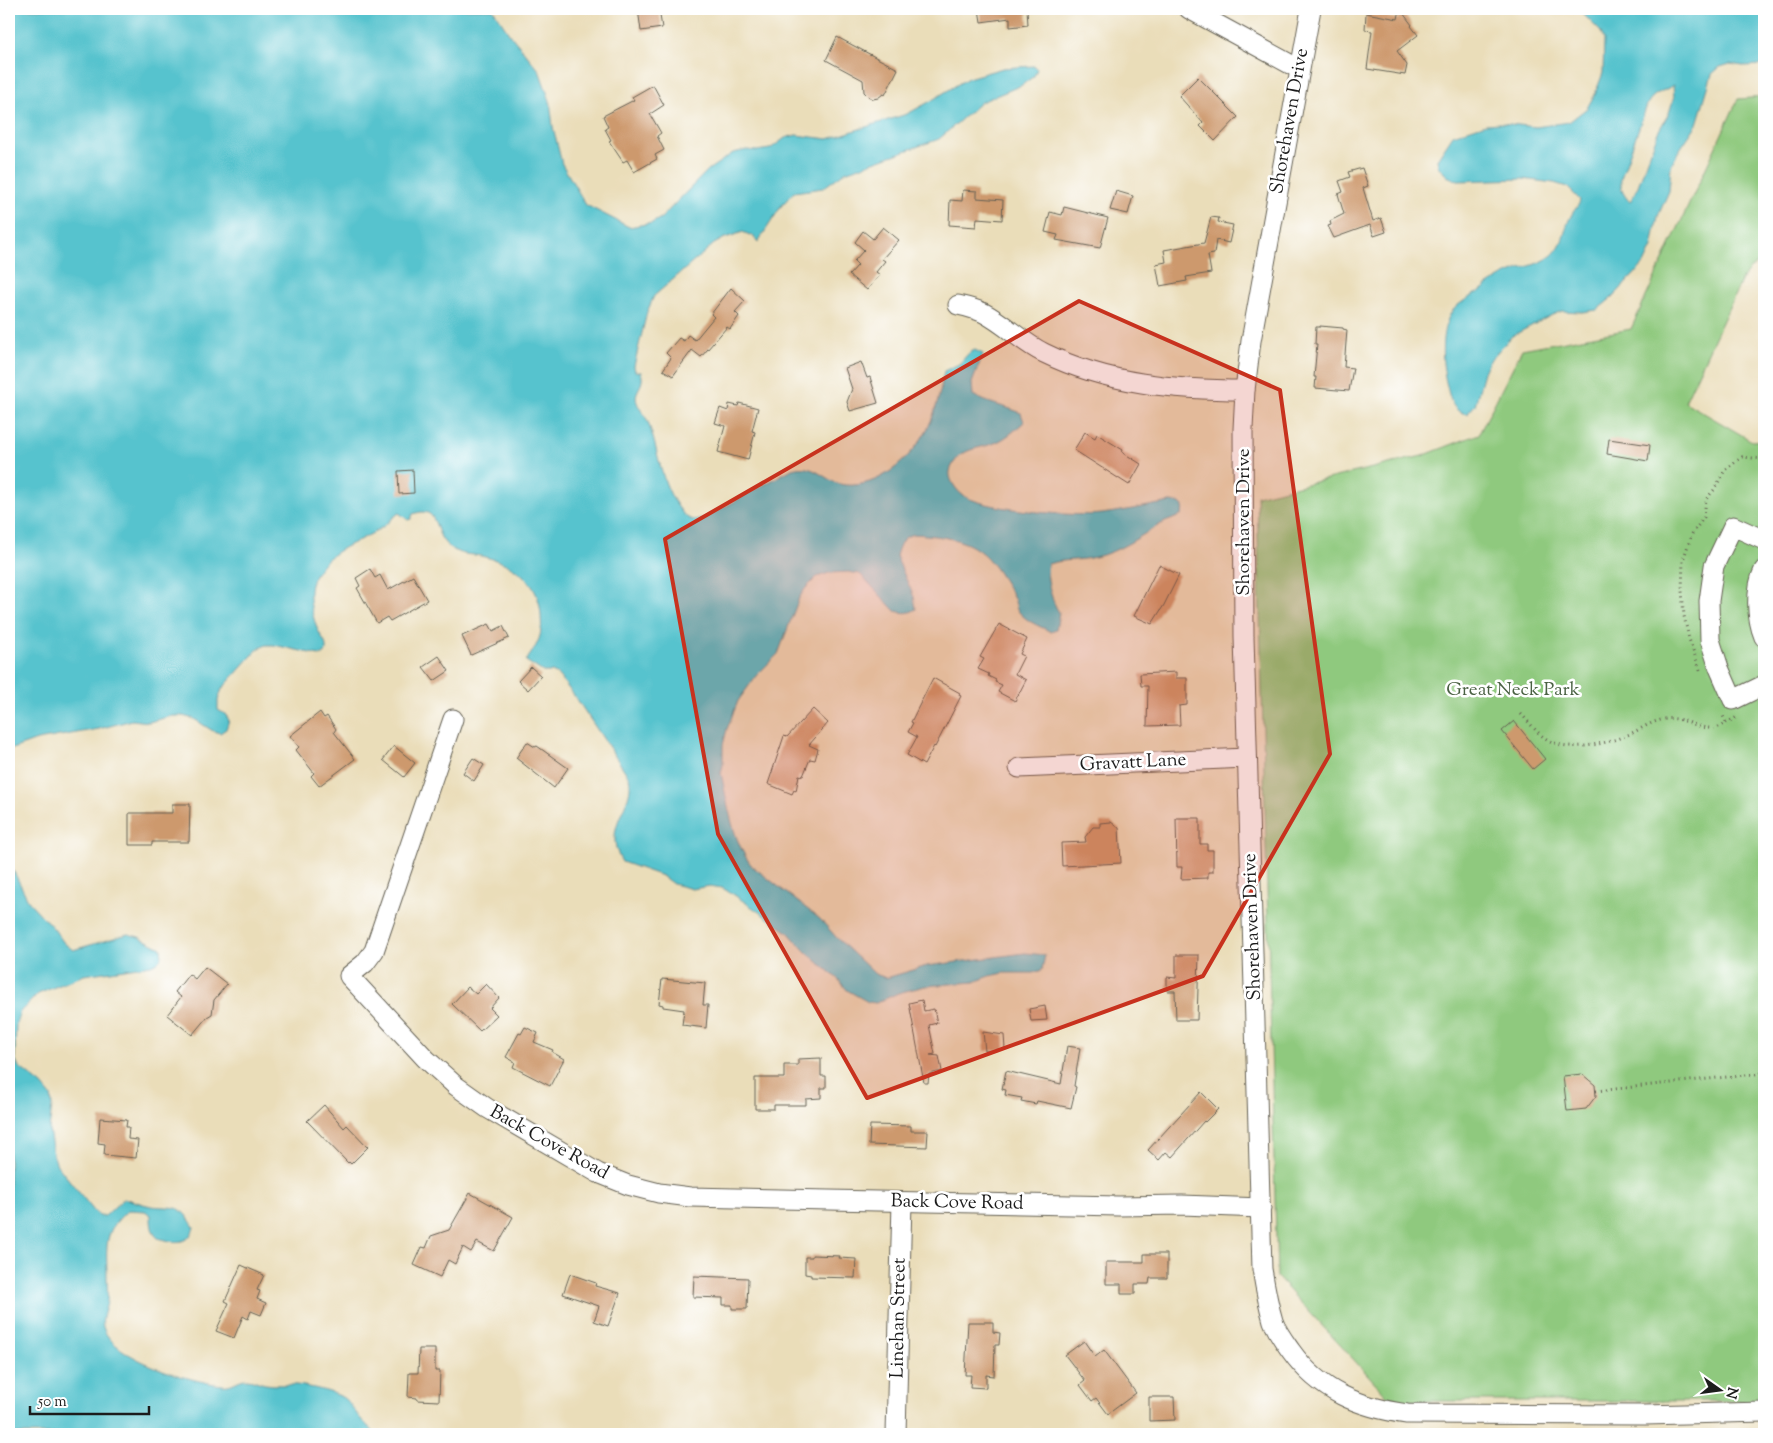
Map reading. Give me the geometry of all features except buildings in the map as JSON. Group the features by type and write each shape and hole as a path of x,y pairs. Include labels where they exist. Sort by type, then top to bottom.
{"street":[{"path":"1189,9 1300,69"},
{"name":"Shorehaven Drive","path":"1311,9 1251,341 1245,390 1243,429 1244,637 1262,1269 1266,1296 1274,1323 1280,1336 1297,1360 1318,1381 1334,1392 1357,1403 1382,1410 1407,1414 1645,1415 1764,1412"},
{"path":"958,305 986,314 1042,352 1064,363 1094,373 1160,386 1203,390 1245,390"},
{"path":"1764,540 1732,526 1714,566 1709,601 1710,640 1719,668 1733,700 1764,685"},
{"path":"1764,570 1758,594 1759,613 1764,637"},
{"name":"Back Cove Road","path":"453,719 374,951 365,963 349,976 408,1041 456,1086 487,1108 581,1165 628,1185 659,1193 690,1197 1261,1208"},
{"name":"Gravatt Lane","path":"1019,768 1248,758"},
{"name":"Linehan Street","path":"896,1434 902,1202"}],"path":[{"path":"1703,675 1689,639 1684,616 1682,591 1683,560 1692,534 1704,517 1706,499 1714,490 1725,470 1742,457 1764,459"},
{"path":"1520,714 1545,738 1562,746 1578,746 1608,741 1629,734 1645,725 1666,719 1687,721 1702,728 1718,728 1726,723 1719,708"},
{"path":"1596,1090 1764,1074"}],"highlighted area":[{"path":"1079,301 1280,390 1330,754 1203,976 867,1098 718,834 665,539"}],"green space":[{"name":"Great Neck Park","path":"1764,97 1764,255 1743,277 1685,402 1752,441 1764,440 1764,1401 1392,1401 1277,1277 1257,496 1422,456 1479,434 1522,349 1631,329 1738,99"}],"water":[{"path":"9,9 493,9 511,36 539,70 550,101 553,127 562,164 586,205 629,227 652,223 661,218 708,170 733,153 770,149 785,138 796,135 828,139 907,114 968,78 1003,68 1034,66 1037,69 1034,76 1022,85 981,102 939,139 845,172 823,188 794,192 782,205 758,242 754,237 743,232 714,244 654,296 647,312 634,366 635,371 641,372 642,376 636,400 648,422 664,479 674,500 689,519 705,518 792,469 808,468 832,481 845,485 858,485 881,477 911,453 929,427 935,411 944,371 959,364 969,353 975,350 983,354 972,383 973,395 1021,413 1024,422 1001,440 966,452 956,460 950,475 953,484 962,495 977,502 1012,509 1089,515 1170,502 1180,503 1183,506 1180,516 1161,524 1104,555 1048,564 1047,575 1050,589 1059,612 1056,630 1051,632 1022,615 1012,594 995,567 978,550 957,540 914,534 902,541 896,556 914,597 916,609 911,612 895,611 860,574 848,572 829,573 817,577 799,598 778,654 756,676 738,701 727,729 723,745 721,773 735,834 745,856 752,866 820,919 875,974 886,978 927,966 1025,953 1045,955 1042,970 1033,973 1004,973 974,982 925,986 898,993 876,1003 868,1002 847,990 839,980 806,952 788,932 733,894 722,888 710,886 692,889 673,884 662,876 622,862 616,849 615,837 628,797 629,777 576,698 558,675 552,672 543,672 526,661 537,643 541,628 539,603 531,584 524,576 507,564 485,557 462,554 449,547 443,541 435,521 428,513 413,514 411,519 408,520 399,513 381,528 336,553 322,565 313,579 310,600 317,628 325,644 325,652 323,655 319,655 274,645 266,645 258,649 222,689 218,700 218,710 225,714 229,720 226,729 220,733 213,731 194,719 172,716 149,722 132,720 99,729 37,740 9,750"},
{"path":"1578,9 1764,9 1764,65 1743,66 1730,64 1720,67 1712,74 1697,124 1671,166 1669,191 1658,216 1652,247 1644,264 1613,297 1597,310 1582,312 1562,311 1512,336 1489,361 1475,405 1467,414 1462,413 1451,400 1443,366 1444,333 1451,313 1462,302 1500,278 1551,256 1559,246 1568,221 1580,200 1567,187 1554,183 1523,179 1458,181 1447,176 1438,166 1437,159 1453,135 1486,124 1501,123 1536,127 1569,122 1587,108 1603,73 1604,40 1601,32","holes":["1673,85 1674,97 1669,113 1658,132 1630,202 1622,191 1621,178 1647,105 1655,95"]},
{"path":"9,869 14,872 29,902 64,943 73,950 128,934 139,937 161,948 162,957 158,962 151,965 84,975 38,994 20,1012 16,1024 15,1057 18,1066 42,1085 51,1096 52,1106 49,1130 57,1165 94,1211 100,1216 105,1216 124,1198 151,1206 176,1208 189,1219 194,1227 190,1236 175,1242 160,1239 156,1236 151,1224 151,1215 145,1211 129,1210 114,1225 110,1232 107,1248 107,1298 103,1320 103,1327 109,1339 137,1359 192,1379 226,1385 243,1379 249,1379 269,1385 306,1386 336,1394 346,1400 376,1434 9,1434"}]}
